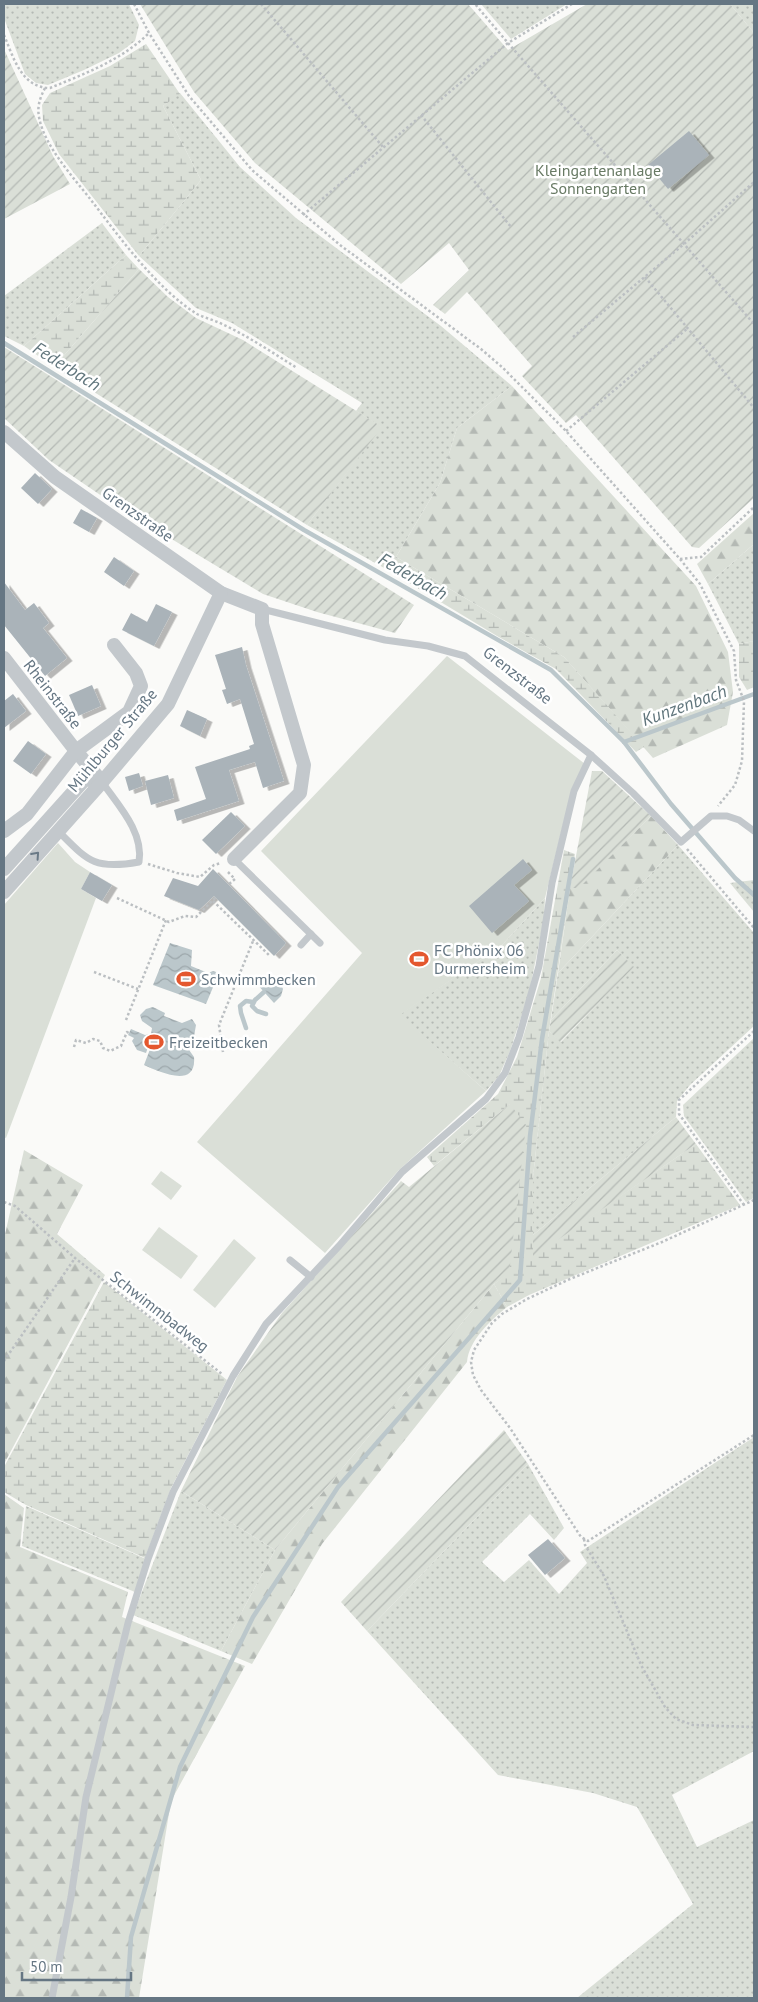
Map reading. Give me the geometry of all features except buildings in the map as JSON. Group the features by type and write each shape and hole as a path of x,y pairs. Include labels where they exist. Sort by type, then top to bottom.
{"street":[{"name":"Grenzstraße","path":"4,432 55,477 221,593 262,609"},
{"name":"Mühlburger Straße","path":"4,892 102,782 168,704 221,593"},
{"path":"234,859 300,793 304,765 262,624 262,609"},
{"name":"Rheinstraße","path":"76,751 129,712 141,686 136,674 114,645"},
{"name":"Rheinstraße","path":"4,658 102,782"},
{"path":"4,831 27,814 76,751"},
{"path":"4,869 85,779 102,782"}],"lane":[{"name":"Grenzstraße","path":"262,609 385,640 428,646 465,656 591,755 633,793 681,842"},
{"path":"52,1998 71,1897 86,1797 128,1623 172,1492 233,1376 266,1324 311,1277 402,1172 486,1099 505,1073 519,1037 539,966 552,883 574,792 591,755"},
{"path":"58,831 83,856 100,865 139,862 141,852 138,837 102,782"},
{"path":"681,842 711,816 727,816 739,820 754,831"},
{"path":"234,859 320,943"},
{"path":"301,945 311,934"},
{"path":"290,1260 311,1277"}],"path":[{"path":"134,4 149,33 189,96 252,170 303,215 403,293 481,349 502,367 566,431 700,584 734,651 736,680 744,700 742,761 734,785 711,816"},
{"path":"261,4 383,147"},
{"path":"475,4 754,324"},
{"path":"303,215 508,42 572,4"},
{"path":"4,35 25,79 41,88 50,88 122,55 137,45 149,33"},
{"path":"45,88 38,101 39,118 47,138 64,166 139,262 179,300 198,315 222,324 251,339 297,368"},
{"path":"421,115 511,227"},
{"path":"574,337 754,182"},
{"path":"645,276 754,408"},
{"path":"566,431 688,328"},
{"path":"680,559 701,557 754,507"},
{"path":"681,842 754,928"},
{"path":"139,862 177,873 200,877 214,865 234,859"},
{"path":"117,898 169,922 185,916 196,917 216,897"},
{"path":"213,901 270,956"},
{"path":"126,1020 166,920"},
{"path":"223,1052 218,1025 253,941"},
{"path":"94,972 138,989"},
{"path":"744,1205 679,1114 679,1100 754,1031"},
{"path":"74,1047 76,1040 86,1043 93,1039 100,1041 103,1048 110,1051 121,1046 127,1032 129,1033"},
{"path":"754,1200 662,1242 570,1279 527,1299 502,1314 492,1323 474,1350 471,1362 473,1374 481,1390 510,1428 581,1537 588,1541 596,1538 754,1435"},
{"name":"Schwimmbadweg","path":"4,1202 15,1206 75,1258 223,1375 233,1376"},
{"path":"4,1361 75,1258"},
{"path":"584,1539 585,1545 604,1576 641,1665 665,1707 676,1719 693,1725 754,1727"}],"green space":[{"path":"4,4 129,4 139,25 135,41 119,53 48,85 36,83 25,74 4,18"},
{"name":"Kleingartenanlage Sonnengarten","path":"140,4 468,4 508,50 587,4 730,4 754,33 754,498 699,548 692,547 576,415 566,423 522,376 532,366 467,292 445,314 433,305 469,270 449,243 401,284 255,163 194,92"},
{"path":"481,4 567,4 511,39"},
{"path":"730,4 754,4 754,33"},
{"path":"146,44 180,94 163,106 201,180 139,256 59,154 43,121 42,105 50,93 110,66"},
{"path":"4,49 53,156 70,184 4,219"},
{"path":"180,93 240,167 296,218 441,326 512,386 457,428 440,483 396,557 386,569 307,525 381,427 356,411 362,403 232,323 196,308 139,256 201,180 163,106"},
{"path":"102,223 126,255 24,346 4,336 4,296"},
{"path":"126,255 139,269 54,367 24,346"},
{"path":"139,269 168,297 196,318 243,340 382,427 307,525 54,367"},
{"path":"4,347 414,605 395,633 317,612 263,594 115,505 49,460 4,418"},
{"path":"512,386 696,586 728,652 733,692 727,725 653,758 564,657 396,557 440,483 457,428"},
{"path":"754,513 754,544 708,584 697,564"},
{"path":"754,544 754,641 739,644 708,584"},
{"path":"396,557 564,657 644,747 636,752 556,669 386,569"},
{"path":"754,641 754,687 747,690 739,677 739,644"},
{"name":"FC Phönix 06 Durmersheim","path":"447,656 585,764 570,796 545,898 502,945 400,1015 486,1091 399,1170 325,1253 197,1142 362,953 261,851"},
{"path":"592,771 602,771 651,816 579,888 570,888"},
{"path":"651,816 678,845 558,973 570,888 579,887"},
{"path":"58,843 75,862 90,872 81,889 96,898 6,1138 4,1137 4,905"},
{"path":"678,845 754,933 754,1026 690,1085 677,1101 676,1117 533,1235 533,1177 549,1031 561,1042 633,967 617,950 551,1020 558,973"},
{"path":"564,850 575,854 549,1031 533,1177 533,1256 696,1144 740,1205 529,1295 507,1307 494,1284 509,1273 510,1104 434,1166 427,1157 498,1094 517,1057 541,978"},
{"path":"754,880 754,912 730,883"},
{"path":"545,898 544,919 529,993 510,1051 499,1076 486,1091 399,1015 502,945"},
{"path":"617,950 634,967 560,1042 549,1031 551,1020"},
{"path":"754,1038 754,1198 746,1202 684,1116 683,1105"},
{"path":"510,1104 526,1125 509,1274 494,1284 275,1550 181,1491 237,1377 282,1313 401,1181 409,1187"},
{"path":"676,1117 696,1144 533,1257 533,1235"},
{"path":"24,1150 83,1185 57,1234 105,1275 4,1464 4,1239"},
{"path":"161,1171 182,1186 171,1200 151,1184"},
{"path":"159,1227 198,1256 181,1279 142,1250"},
{"path":"234,1239 256,1258 215,1308 193,1290"},
{"path":"104,1282 227,1380 171,1488 145,1558 26,1505 4,1492 4,1467"},
{"path":"494,1284 507,1307 476,1338 467,1362 322,1544 252,1664 221,1651 275,1550"},
{"path":"504,1430 528,1464 367,1631 341,1602"},
{"path":"754,1437 754,1751 672,1795 697,1847 754,1820 754,1998 577,1998 693,1904 637,1807 593,1793 498,1775 367,1631 528,1464 564,1528 554,1540 530,1514 482,1562 504,1582 529,1560 559,1594 587,1563 580,1552"},
{"path":"181,1491 275,1550 221,1651 133,1615"},
{"path":"4,1494 24,1508 20,1547 128,1592 122,1617 245,1666 171,1801 139,1998 4,1998"},
{"path":"26,1506 146,1559 135,1592 22,1546"}],"water":[{"name":"Schwimmbecken","path":"170,943 192,950 191,966 208,973 213,971 219,973 206,1004 153,985"},
{"path":"268,976 279,980 283,989 281,996 274,1003 256,983"},
{"name":"Freizeitbecken","path":"153,1007 165,1013 164,1016 182,1023 192,1019 196,1025 193,1042 178,1037 175,1041 187,1047 194,1057 193,1067 189,1073 183,1076 167,1074 144,1065 152,1044 149,1044 146,1053 137,1050 132,1041 134,1038 128,1035 131,1029 145,1035 151,1034 152,1028 142,1021 140,1015 146,1009"}],"waterway":[{"name":"Federbach","path":"4,343 304,530 551,670 624,742 671,804 735,878 754,895"},
{"name":"Kunzenbach","path":"624,742 754,694"},
{"path":"127,1998 131,1937 180,1767 253,1617 338,1487 520,1280 530,1136 542,1039 573,859"},
{"path":"264,992 255,1000 252,1006 257,1011 266,1014"},
{"path":"246,1028 240,1006 246,1001 253,1002"}],"place":[{"name":"FC Phönix 06 Durmersheim","path":"419,959"},
{"name":"Schwimmbecken","path":"186,979"},
{"name":"Freizeitbecken","path":"154,1042"}]}
